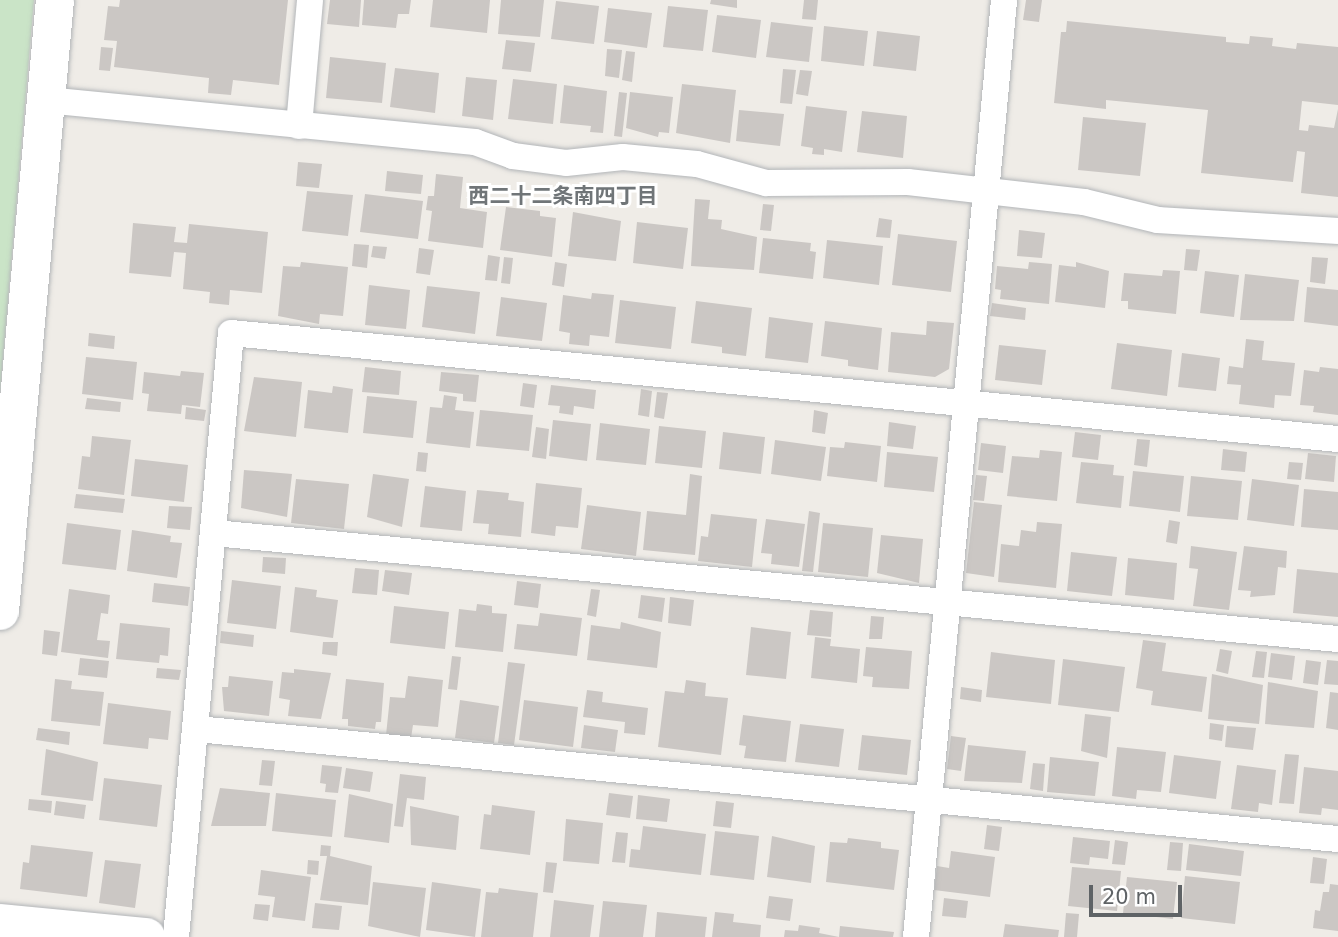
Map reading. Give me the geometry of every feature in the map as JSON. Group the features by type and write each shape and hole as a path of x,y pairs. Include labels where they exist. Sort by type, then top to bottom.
{"street":[{"path":"0,611 55,0"},
{"path":"299,127 310,0"},
{"path":"916,937 1004,0"},
{"path":"46,100 299,127 475,142 513,156 566,163 623,157 697,164 766,183 908,182 1084,202 1158,220 1306,233 1338,231"},
{"path":"176,937 231,334 1338,439"},
{"path":"214,533 1338,639"},
{"path":"197,729 1338,839"},
{"path":"0,923 146,937"}],"green space":[{"path":"0,0 34,0 0,393"}],"building":[{"path":"120,0 288,0 279,85 233,80 231,95 208,93 209,78 114,67 117,41 104,40 108,6 119,7"},
{"path":"330,0 361,0 359,27 327,24"},
{"path":"364,0 411,0 409,14 398,14 396,28 362,25"},
{"path":"433,0 490,0 487,33 430,27"},
{"path":"501,0 544,0 540,37 498,34"},
{"path":"711,0 737,0 737,8 710,4"},
{"path":"804,0 818,0 816,20 802,19"},
{"path":"1026,0 1042,0 1039,22 1023,20"},
{"path":"556,1 599,6 594,44 551,39"},
{"path":"668,6 708,10 703,51 663,47"},
{"path":"608,8 652,13 647,48 604,42"},
{"path":"717,15 761,20 756,58 712,52"},
{"path":"1067,21 1226,37 1226,42 1249,44 1250,36 1273,38 1272,46 1296,49 1297,43 1338,47 1338,105 1302,101 1299,130 1308,131 1309,125 1334,128 1338,109 1338,197 1301,193 1305,152 1297,151 1293,182 1201,173 1208,110 1106,100 1106,109 1054,103 1061,32 1066,32"},
{"path":"771,22 813,27 809,62 766,57"},
{"path":"824,26 868,31 864,66 821,61"},
{"path":"877,31 920,36 916,71 873,66"},
{"path":"506,40 535,43 531,72 502,69"},
{"path":"101,47 113,48 110,71 99,70"},
{"path":"607,49 622,50 619,78 605,76"},
{"path":"626,51 635,52 632,82 622,80"},
{"path":"330,57 386,63 382,103 326,98"},
{"path":"395,68 439,73 435,113 390,107"},
{"path":"783,69 796,70 792,104 780,103"},
{"path":"800,70 812,71 808,96 796,94"},
{"path":"466,77 497,80 493,120 462,116"},
{"path":"513,79 557,84 553,124 508,119"},
{"path":"682,84 736,90 730,143 676,133"},
{"path":"564,85 607,91 603,133 590,132 591,126 560,123"},
{"path":"619,92 627,93 622,137 614,136"},
{"path":"630,92 673,97 669,133 659,132 658,137 626,128"},
{"path":"806,106 847,111 842,152 824,149 824,155 812,154 813,148 801,146"},
{"path":"739,110 784,114 780,146 736,141"},
{"path":"862,111 907,116 903,158 857,152"},
{"path":"1083,117 1146,123 1140,176 1078,170"},
{"path":"298,162 322,164 319,188 296,186"},
{"path":"387,171 423,175 421,194 385,191"},
{"path":"436,174 463,177 460,208 487,212 483,248 428,241 432,211 426,210 428,196 434,196"},
{"path":"307,191 353,195 348,236 302,231"},
{"path":"365,194 423,201 418,239 360,232"},
{"path":"695,199 710,200 708,219 722,220 721,229 757,237 754,270 691,266"},
{"path":"763,204 774,205 771,231 760,230"},
{"path":"506,207 540,211 540,216 556,218 552,257 500,250"},
{"path":"573,212 621,221 616,261 568,256"},
{"path":"879,218 892,220 890,238 876,237"},
{"path":"637,222 688,228 683,269 633,263"},
{"path":"133,223 176,227 174,242 187,243 189,224 268,232 262,293 230,290 229,305 209,303 210,292 183,289 186,253 174,252 171,277 129,273"},
{"path":"1019,230 1045,233 1042,258 1017,256"},
{"path":"898,234 957,241 951,292 892,285"},
{"path":"763,238 811,243 810,251 816,252 813,279 759,273"},
{"path":"827,240 883,246 879,285 823,278"},
{"path":"354,244 369,245 367,268 352,266"},
{"path":"373,246 387,247 385,259 371,257"},
{"path":"419,248 434,250 430,275 416,273"},
{"path":"1186,249 1200,250 1197,271 1184,270"},
{"path":"488,255 500,257 497,281 485,280"},
{"path":"504,257 513,258 510,284 501,283"},
{"path":"1312,257 1328,258 1325,284 1310,282"},
{"path":"301,262 348,267 343,316 320,314 319,324 278,316 283,266 300,267"},
{"path":"555,262 567,264 564,287 552,285"},
{"path":"1029,262 1052,264 1049,304 1000,299 1001,290 995,289 997,266 1028,269"},
{"path":"1076,262 1109,271 1105,308 1055,302 1059,265 1076,267"},
{"path":"1163,270 1180,271 1176,314 1128,309 1128,301 1121,301 1124,273 1162,276"},
{"path":"1205,271 1239,275 1234,317 1200,313"},
{"path":"1245,274 1299,280 1294,321 1240,320"},
{"path":"369,285 410,290 406,329 365,325"},
{"path":"427,286 480,292 475,334 422,327"},
{"path":"1307,287 1338,290 1338,326 1304,322"},
{"path":"592,293 614,295 609,337 590,335 589,346 569,344 570,333 559,331 563,295 591,299"},
{"path":"501,297 547,303 542,341 496,336"},
{"path":"620,300 676,307 671,349 615,343"},
{"path":"696,301 752,308 746,356 722,353 722,347 691,343"},
{"path":"992,303 1026,308 1025,320 990,316"},
{"path":"769,317 813,323 808,363 765,358"},
{"path":"825,321 882,328 878,370 848,366 848,360 821,356"},
{"path":"927,321 954,323 949,369 935,377 888,372 891,332 926,335"},
{"path":"89,333 115,336 114,349 88,346"},
{"path":"1246,339 1264,341 1262,360 1295,363 1291,396 1275,395 1274,408 1239,404 1241,385 1227,384 1229,366 1243,368"},
{"path":"1117,343 1172,350 1167,396 1111,389"},
{"path":"999,345 1046,350 1042,385 995,380"},
{"path":"1182,353 1220,358 1216,391 1178,387"},
{"path":"86,357 137,362 133,400 82,394"},
{"path":"365,367 401,371 399,395 362,392"},
{"path":"1320,367 1338,369 1338,415 1313,412 1314,406 1300,405 1304,370 1319,372"},
{"path":"181,371 204,373 200,407 182,405 181,414 147,411 149,394 142,393 144,372 180,376"},
{"path":"441,372 479,375 476,402 463,401 463,394 439,391"},
{"path":"254,377 302,382 296,437 244,431"},
{"path":"523,383 537,385 534,408 520,406"},
{"path":"551,385 596,390 594,409 574,406 573,415 559,413 560,406 548,405"},
{"path":"333,386 353,389 348,433 304,428 308,390 332,393"},
{"path":"641,389 652,391 649,417 638,415"},
{"path":"657,392 668,393 664,419 654,417"},
{"path":"444,395 457,397 455,410 474,412 470,448 426,443 430,407 442,408"},
{"path":"367,396 417,401 413,438 363,433"},
{"path":"87,398 121,402 120,412 85,409"},
{"path":"186,407 206,410 204,421 185,419"},
{"path":"480,410 533,415 529,451 476,446"},
{"path":"814,410 828,413 825,434 812,432"},
{"path":"553,420 591,424 587,461 549,456"},
{"path":"889,422 916,426 913,449 887,446"},
{"path":"600,423 650,429 646,465 596,460"},
{"path":"659,426 706,431 702,468 655,463"},
{"path":"536,427 549,429 546,459 532,457"},
{"path":"723,432 765,437 761,474 719,469"},
{"path":"1075,432 1101,435 1098,460 1072,457"},
{"path":"92,436 131,440 124,495 78,489 82,456 90,457"},
{"path":"1137,439 1150,440 1147,467 1134,465"},
{"path":"775,440 826,447 821,481 771,474"},
{"path":"845,442 881,446 877,482 827,476 830,447 844,448"},
{"path":"981,443 1006,446 1003,473 978,470"},
{"path":"1223,449 1247,452 1245,472 1221,470"},
{"path":"1040,450 1062,452 1057,501 1007,496 1012,456 1039,458"},
{"path":"418,452 428,453 426,472 416,471"},
{"path":"887,452 938,457 934,492 884,487"},
{"path":"1308,453 1336,456 1334,482 1305,479"},
{"path":"135,459 188,465 184,502 131,496"},
{"path":"1081,462 1114,465 1113,475 1124,476 1121,508 1076,503"},
{"path":"1289,462 1303,463 1301,480 1287,479"},
{"path":"244,470 292,474 287,517 241,508"},
{"path":"1133,471 1184,476 1180,512 1129,506"},
{"path":"373,474 409,479 402,527 367,517"},
{"path":"690,474 702,476 695,555 643,550 647,511 686,515"},
{"path":"976,475 987,476 984,501 973,500"},
{"path":"1191,476 1242,481 1238,520 1187,516"},
{"path":"296,479 349,484 344,529 291,523"},
{"path":"1252,479 1299,485 1294,526 1247,520"},
{"path":"536,483 582,488 578,528 556,526 555,536 531,533"},
{"path":"425,486 466,491 462,531 420,527"},
{"path":"1304,489 1338,492 1338,530 1301,527"},
{"path":"477,490 509,493 508,500 524,502 521,537 488,534 489,524 473,523"},
{"path":"76,494 125,499 123,513 74,508"},
{"path":"974,502 1002,505 994,577 966,573"},
{"path":"587,505 641,512 636,556 581,549"},
{"path":"169,506 192,507 190,530 167,528"},
{"path":"809,511 820,513 813,572 802,571"},
{"path":"711,514 757,519 752,567 698,561 701,536 708,537"},
{"path":"766,519 805,524 799,567 771,564 772,554 761,553"},
{"path":"1169,520 1180,522 1177,544 1166,542"},
{"path":"1037,522 1062,524 1056,588 998,582 1001,544 1019,546 1021,530 1036,532"},
{"path":"67,523 121,530 116,570 62,564"},
{"path":"823,523 873,528 868,577 818,572"},
{"path":"132,530 171,536 170,542 182,543 177,578 127,571"},
{"path":"881,535 923,539 919,583 877,573"},
{"path":"1191,546 1237,552 1229,610 1193,606 1198,569 1189,568"},
{"path":"1244,546 1287,551 1286,568 1278,567 1275,595 1250,597 1251,591 1238,590"},
{"path":"1071,552 1117,557 1112,596 1067,591"},
{"path":"263,557 286,558 285,574 262,572"},
{"path":"1128,558 1177,563 1174,600 1125,595"},
{"path":"355,568 379,570 377,595 352,593"},
{"path":"1297,569 1338,573 1338,617 1293,613"},
{"path":"385,570 412,573 409,595 382,591"},
{"path":"232,580 281,586 276,629 227,623"},
{"path":"517,581 541,584 538,608 514,605"},
{"path":"154,583 190,587 188,606 152,602"},
{"path":"295,587 317,590 316,597 338,600 333,638 290,632"},
{"path":"69,589 110,595 108,614 101,613 97,640 110,641 108,658 61,652"},
{"path":"591,589 600,590 596,617 587,615"},
{"path":"641,595 665,598 662,622 638,618"},
{"path":"670,597 694,600 691,626 668,623"},
{"path":"477,604 492,606 492,613 507,614 503,652 455,647 459,609 476,611"},
{"path":"394,606 449,612 445,649 390,643"},
{"path":"810,610 833,612 831,637 807,635"},
{"path":"540,613 582,618 577,656 514,649 517,624 538,626"},
{"path":"871,616 884,617 882,639 869,639"},
{"path":"621,622 661,632 657,668 587,660 591,625 620,629"},
{"path":"120,623 170,628 168,656 160,655 159,663 116,659"},
{"path":"751,627 791,632 786,679 746,675"},
{"path":"44,630 60,632 57,656 42,654"},
{"path":"221,631 254,635 253,647 220,643"},
{"path":"815,637 831,639 830,646 860,649 857,683 811,678"},
{"path":"1143,640 1166,643 1162,671 1207,677 1202,712 1151,705 1153,691 1136,688"},
{"path":"323,642 338,642 337,656 322,654"},
{"path":"866,647 912,651 909,689 872,687 873,677 863,676"},
{"path":"1220,649 1232,651 1228,674 1216,671"},
{"path":"1256,651 1267,652 1264,678 1252,677"},
{"path":"991,652 1055,660 1051,704 986,697"},
{"path":"1271,653 1295,656 1292,680 1268,677"},
{"path":"452,656 461,657 457,690 448,689"},
{"path":"80,658 109,661 107,678 78,675"},
{"path":"1063,659 1125,667 1119,712 1058,705"},
{"path":"1306,660 1321,662 1318,685 1303,683"},
{"path":"1327,660 1338,661 1338,685 1324,684"},
{"path":"508,662 525,664 514,745 498,743"},
{"path":"157,668 181,670 179,680 156,678"},
{"path":"294,669 331,673 321,719 288,716 290,700 279,698 282,672 294,673"},
{"path":"1212,674 1263,685 1259,724 1208,719"},
{"path":"229,676 273,681 269,716 224,711 222,687 228,687"},
{"path":"408,676 443,680 438,727 413,725 411,738 386,735 390,697 405,698"},
{"path":"55,679 72,681 71,689 104,692 100,726 51,721"},
{"path":"346,679 384,683 381,722 376,722 375,729 348,726 348,719 342,719"},
{"path":"686,680 706,683 705,696 728,698 721,755 658,747 665,691 684,693"},
{"path":"1268,682 1318,691 1314,728 1265,724"},
{"path":"961,687 982,690 981,702 960,699"},
{"path":"587,690 603,692 602,702 648,708 645,735 624,733 625,722 583,717"},
{"path":"1330,692 1338,693 1338,730 1326,728"},
{"path":"460,700 499,706 494,743 455,738"},
{"path":"524,700 578,707 573,747 519,740"},
{"path":"108,703 171,711 168,740 149,738 148,749 103,744"},
{"path":"1085,714 1111,717 1107,758 1081,751"},
{"path":"743,715 791,721 786,762 744,758 746,746 739,745"},
{"path":"1210,723 1224,725 1222,741 1209,739"},
{"path":"800,724 844,729 839,767 795,762"},
{"path":"584,725 618,730 615,752 581,748"},
{"path":"1227,726 1256,728 1253,750 1225,747"},
{"path":"38,728 70,732 69,745 36,740"},
{"path":"862,735 911,740 907,775 858,770"},
{"path":"951,736 966,738 961,771 947,769"},
{"path":"968,745 1026,751 1022,783 964,781"},
{"path":"1117,747 1166,752 1161,792 1137,790 1136,799 1112,796"},
{"path":"46,749 98,762 93,801 41,795"},
{"path":"1285,754 1299,755 1294,804 1279,803"},
{"path":"1174,755 1221,761 1216,799 1169,793"},
{"path":"1050,757 1099,762 1095,796 1047,792"},
{"path":"262,760 275,761 272,786 259,785"},
{"path":"1033,763 1045,764 1043,791 1030,789"},
{"path":"322,765 342,767 338,793 325,792 326,784 320,783"},
{"path":"1237,765 1276,770 1272,805 1259,803 1258,812 1231,809"},
{"path":"1304,767 1338,771 1338,810 1322,808 1321,815 1299,813"},
{"path":"346,768 373,772 370,792 343,788"},
{"path":"400,774 426,777 424,800 407,798 403,827 394,826"},
{"path":"104,778 162,785 157,827 99,820"},
{"path":"220,788 270,793 266,826 211,826"},
{"path":"276,793 336,800 332,837 272,831"},
{"path":"609,793 633,796 630,818 606,815"},
{"path":"349,794 393,804 389,843 344,837"},
{"path":"638,795 670,799 667,822 636,819"},
{"path":"29,799 52,801 51,813 28,810"},
{"path":"56,801 86,805 84,819 54,815"},
{"path":"716,801 734,803 731,828 713,826"},
{"path":"492,805 535,811 530,855 480,849 484,814 491,815"},
{"path":"410,806 459,816 456,850 411,845"},
{"path":"566,819 603,823 599,864 563,861"},
{"path":"987,825 1002,827 999,851 984,849"},
{"path":"643,826 706,834 701,875 629,867 631,849 640,850"},
{"path":"715,831 759,836 754,880 710,875"},
{"path":"616,832 628,833 625,863 612,862"},
{"path":"772,836 815,846 811,883 767,877"},
{"path":"1073,837 1110,841 1108,859 1090,857 1089,865 1070,863"},
{"path":"848,838 881,842 881,848 899,850 894,890 826,882 830,842 847,843"},
{"path":"1115,840 1128,842 1125,865 1112,864"},
{"path":"1170,842 1183,843 1181,871 1167,870"},
{"path":"1189,844 1244,851 1241,876 1186,870"},
{"path":"31,845 93,852 87,897 20,889 23,862 29,863"},
{"path":"321,845 331,846 330,856 372,866 368,905 320,900 327,856 320,856"},
{"path":"951,851 995,857 990,897 934,890 937,866 949,868"},
{"path":"1313,857 1327,859 1324,884 1310,883"},
{"path":"105,860 141,864 135,908 99,903"},
{"path":"308,860 319,861 318,875 307,874"},
{"path":"546,862 557,863 553,893 543,892"},
{"path":"1072,867 1121,871 1117,911 1068,906"},
{"path":"261,870 311,877 305,921 272,917 275,897 258,895"},
{"path":"1185,876 1240,882 1235,924 1181,918"},
{"path":"1127,877 1177,882 1173,919 1123,913"},
{"path":"373,882 426,888 420,937 368,926"},
{"path":"432,882 481,889 475,937 426,930"},
{"path":"1330,884 1338,885 1338,931 1313,928 1315,910 1320,911 1323,892 1329,892"},
{"path":"499,888 538,893 533,937 481,937 486,892 498,893"},
{"path":"769,896 793,899 790,921 766,918"},
{"path":"944,898 968,901 966,918 942,916"},
{"path":"554,900 594,905 590,937 550,937"},
{"path":"603,901 647,905 643,937 599,937"},
{"path":"315,903 342,906 339,930 312,928"},
{"path":"255,904 270,905 268,921 253,919"},
{"path":"657,912 707,917 705,937 655,937"},
{"path":"715,912 734,914 733,922 761,925 760,937 712,937"},
{"path":"1066,913 1079,914 1077,937 1064,937"},
{"path":"1005,924 1059,930 1058,937 1003,937"},
{"path":"799,925 820,928 819,933 839,937 784,937 785,930 798,931"},
{"path":"840,926 894,932 893,937 839,937"}],"district":[{"name":"西二十二条南四丁目","path":"563,196"}]}
